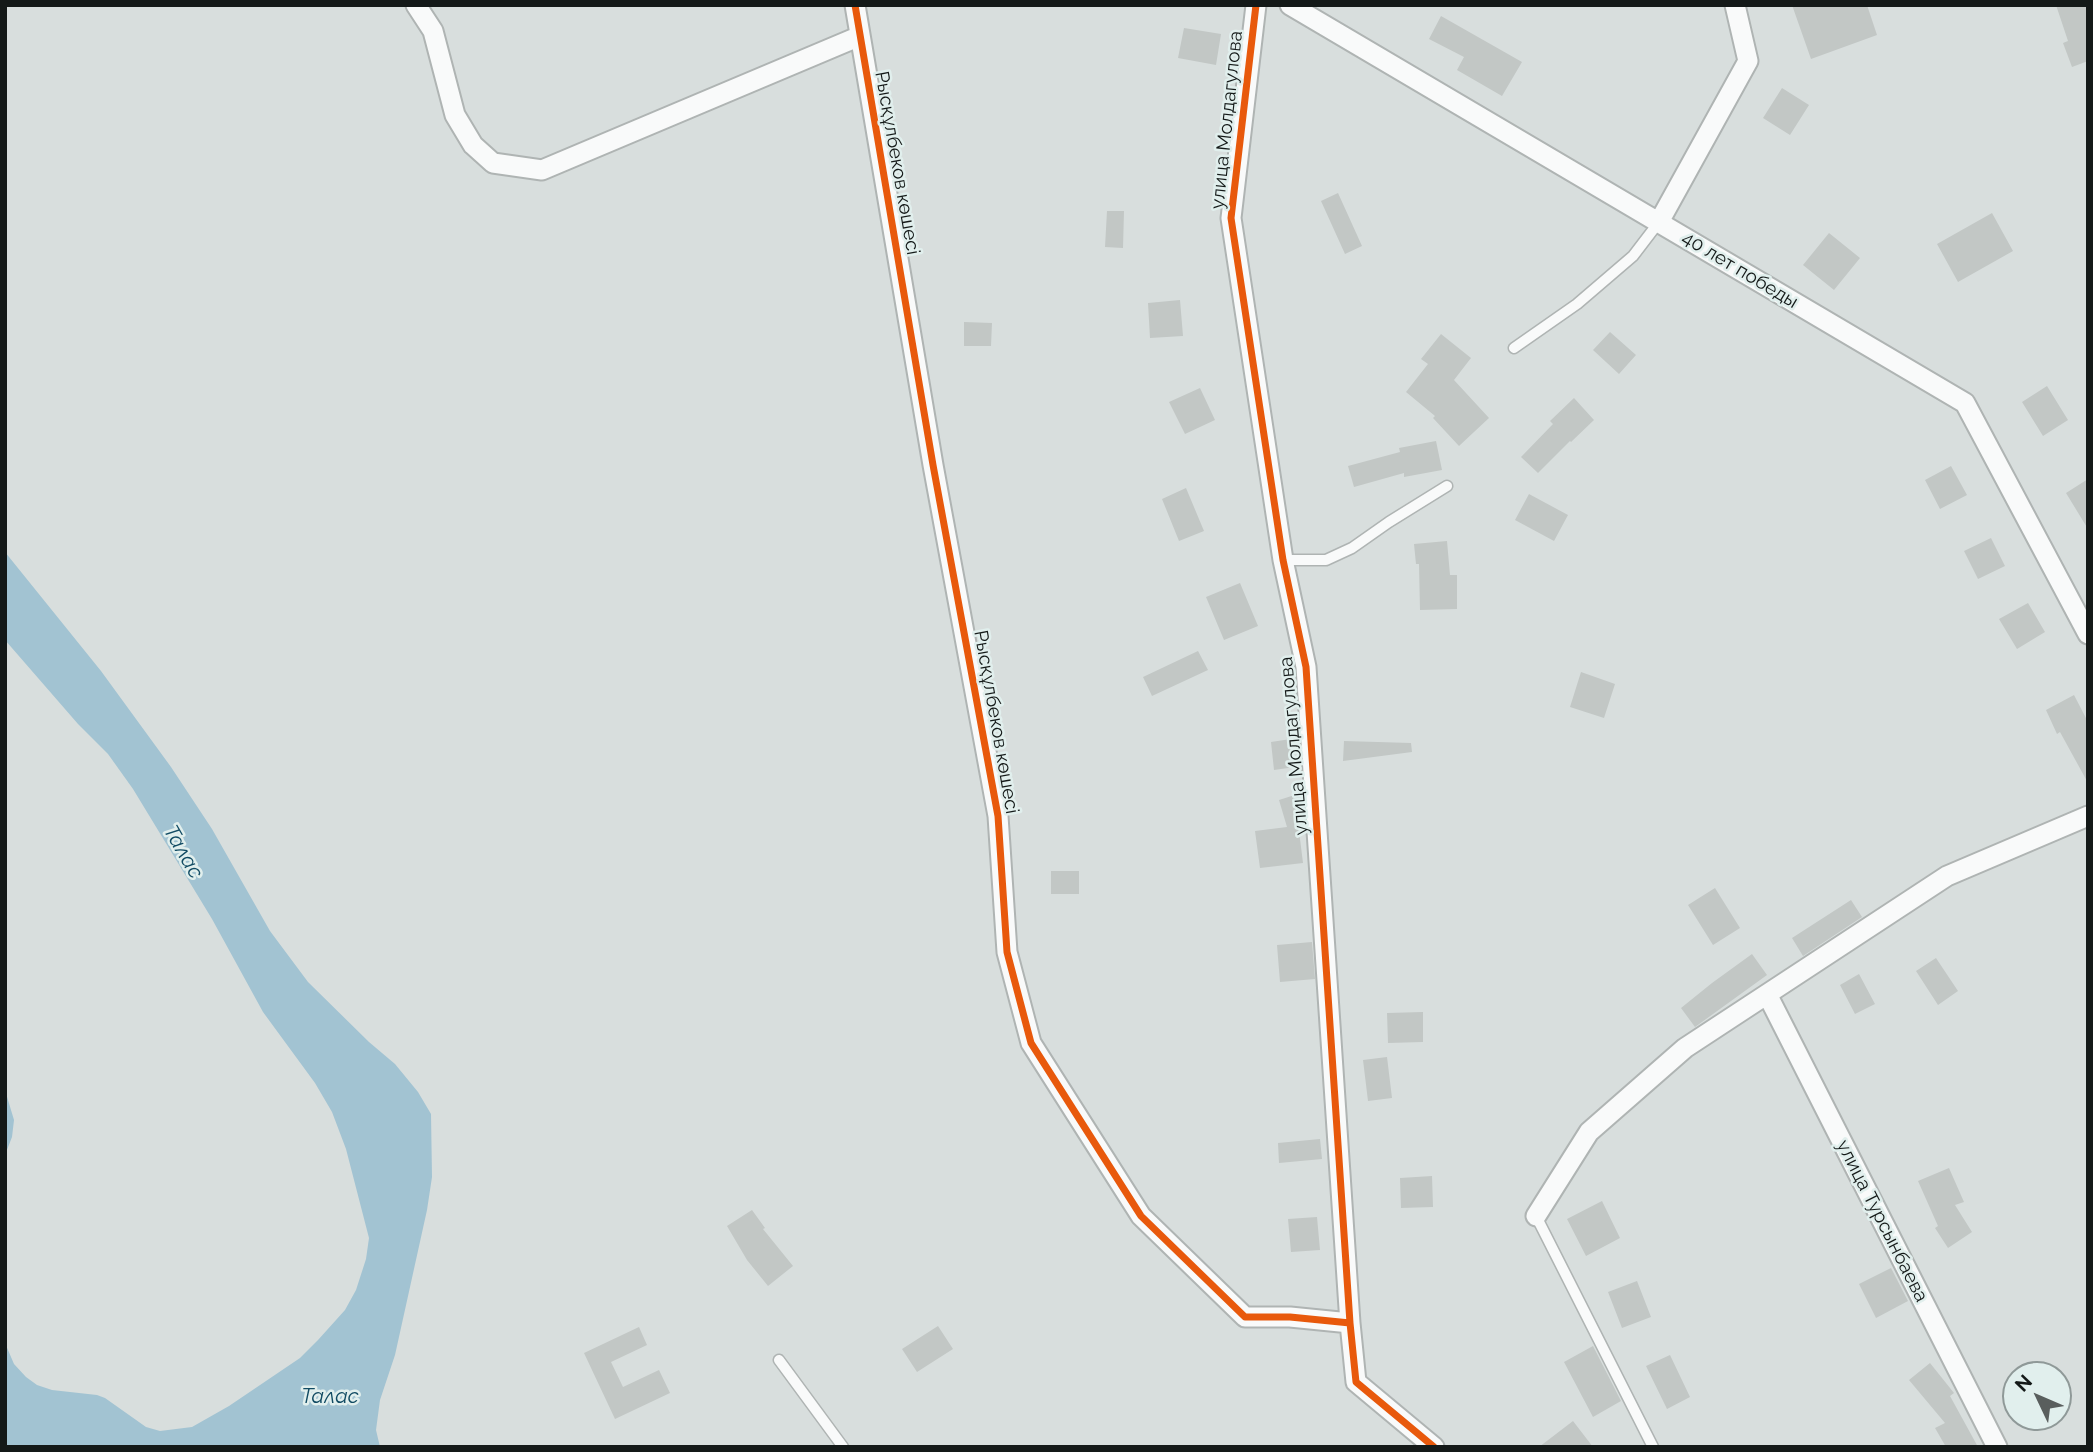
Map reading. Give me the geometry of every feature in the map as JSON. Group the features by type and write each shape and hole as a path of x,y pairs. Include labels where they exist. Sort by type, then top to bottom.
{"street":[{"path":"416,5 433,32 455,115 473,145 492,163 542,170 860,36"},
{"name":"Рысқұлбеков көшесі","path":"855,5 933,464 998,816 1007,952 1031,1043 1141,1216 1245,1317 1290,1317 1350,1323"},
{"name":"улица Молдагулова","path":"1256,5 1231,218 1283,560 1306,667 1350,1323"},
{"name":"40 лет победы","path":"1290,5 1965,403 2088,634"},
{"path":"1659,222 1748,61 1735,5"},
{"path":"1536,1216 1589,1132 1685,1048 1947,876 2088,816"},
{"name":"улица Турсынбаева","path":"1768,996 1997,1447"},
{"path":"1350,1323 1356,1382 1434,1447"}],"lane":[{"path":"1514,348 1577,304 1633,256 1659,222"},
{"path":"1283,560 1326,560 1352,548 1447,486"},
{"path":"1536,1216 1653,1447"},
{"path":"779,1360 844,1447"}],"water":[{"name":"Талас","path":"5,552 101,671 171,767 212,829 270,931 308,982 395,1064 418,1092 431,1114 432,1177 427,1210 395,1355 380,1400 376,1430 380,1447 5,1447 5,1343 14,1364 37,1385 52,1390 97,1395 146,1427 160,1431 192,1427 229,1406 300,1358 318,1340 345,1310 356,1290 366,1259 369,1238 346,1149 332,1112 315,1083 263,1012 212,919 133,789 108,754 78,724 5,640"},
{"path":"5,1090 14,1120 12,1137 5,1155"}],"building":[{"path":"1792,5 1867,5 1877,35 1811,59"},
{"path":"2056,5 2088,5 2088,61 2072,67 2063,43 2068,41"},
{"path":"1441,16 1522,62 1502,96 1457,70 1464,57 1429,39"},
{"path":"1184,28 1221,34 1216,65 1178,58"},
{"path":"1782,88 1809,105 1790,135 1763,118"},
{"path":"1338,193 1362,246 1345,254 1321,201"},
{"path":"1107,211 1124,211 1123,248 1105,247"},
{"path":"1992,213 2013,251 1958,282 1937,244"},
{"path":"1829,233 1860,258 1834,290 1803,265"},
{"path":"1180,300 1183,336 1150,338 1148,303"},
{"path":"964,322 992,323 991,346 964,346"},
{"path":"1610,332 1636,355 1619,374 1593,350"},
{"path":"1441,334 1471,358 1454,380 1489,418 1459,446 1433,418 1435,416 1406,392 1428,364 1421,359"},
{"path":"2047,386 2068,420 2043,436 2022,402"},
{"path":"1200,388 1215,420 1185,434 1169,402"},
{"path":"1574,398 1594,420 1538,473 1521,457 1553,424 1550,421"},
{"path":"1436,441 1442,470 1404,477 1404,473 1354,487 1348,466 1400,452 1399,448"},
{"path":"1951,466 1967,495 1940,509 1925,480"},
{"path":"2088,479 2088,529 2066,493"},
{"path":"1186,488 1204,531 1179,541 1162,499"},
{"path":"1529,494 1568,515 1554,541 1515,520"},
{"path":"1991,538 2005,566 1978,579 1964,551"},
{"path":"1447,541 1450,575 1457,575 1457,609 1420,610 1419,564 1416,564 1414,544"},
{"path":"1240,583 1258,626 1224,640 1206,597"},
{"path":"2028,603 2045,632 2017,649 1999,619"},
{"path":"1198,651 1208,670 1152,696 1143,677"},
{"path":"1581,672 1615,684 1604,718 1570,707"},
{"path":"2074,695 2088,722 2088,783 2060,732 2057,734 2046,710"},
{"path":"1291,739 1295,767 1274,770 1271,742"},
{"path":"1344,741 1411,743 1412,752 1343,761"},
{"path":"1301,793 1304,813 1297,815 1303,863 1260,868 1255,831 1287,827 1279,800"},
{"path":"1051,871 1079,871 1079,894 1051,894"},
{"path":"1715,888 1740,928 1713,945 1688,905"},
{"path":"1851,900 1862,917 1803,956 1792,938"},
{"path":"1312,942 1315,979 1280,982 1277,945"},
{"path":"1752,954 1767,975 1695,1027 1681,1008"},
{"path":"1936,958 1958,991 1938,1005 1916,971"},
{"path":"1859,974 1875,1004 1855,1014 1840,985"},
{"path":"1423,1012 1423,1042 1388,1043 1387,1013"},
{"path":"1387,1057 1392,1098 1368,1101 1363,1060"},
{"path":"1320,1139 1322,1159 1279,1163 1278,1143"},
{"path":"1949,1168 1964,1202 1955,1205 1972,1232 1948,1248 1935,1228 1938,1226 1918,1181"},
{"path":"1432,1176 1433,1207 1401,1208 1400,1178"},
{"path":"1602,1201 1620,1238 1586,1256 1567,1219"},
{"path":"752,1210 765,1228 763,1229 793,1266 768,1286 747,1260 727,1226"},
{"path":"1317,1217 1320,1250 1291,1252 1288,1219"},
{"path":"1891,1268 1908,1301 1876,1318 1859,1284"},
{"path":"1637,1281 1651,1317 1622,1328 1608,1292"},
{"path":"938,1326 953,1349 917,1372 902,1349"},
{"path":"639,1327 647,1345 611,1362 623,1387 659,1370 670,1393 615,1419 584,1353"},
{"path":"1593,1346 1621,1401 1593,1417 1564,1362"},
{"path":"1670,1355 1690,1397 1667,1409 1646,1366"},
{"path":"1930,1363 1954,1393 1950,1396 1978,1447 1946,1447 1935,1428 1945,1423 1909,1380"},
{"path":"1573,1421 1593,1447 1539,1447"}],"cycle path":[{"path":"855,5 933,465 998,816 1007,952 1031,1043 1141,1216 1245,1317 1290,1317 1350,1323 1356,1382 1434,1447"},
{"path":"1256,5 1231,218 1283,560 1306,667 1350,1323"}]}
